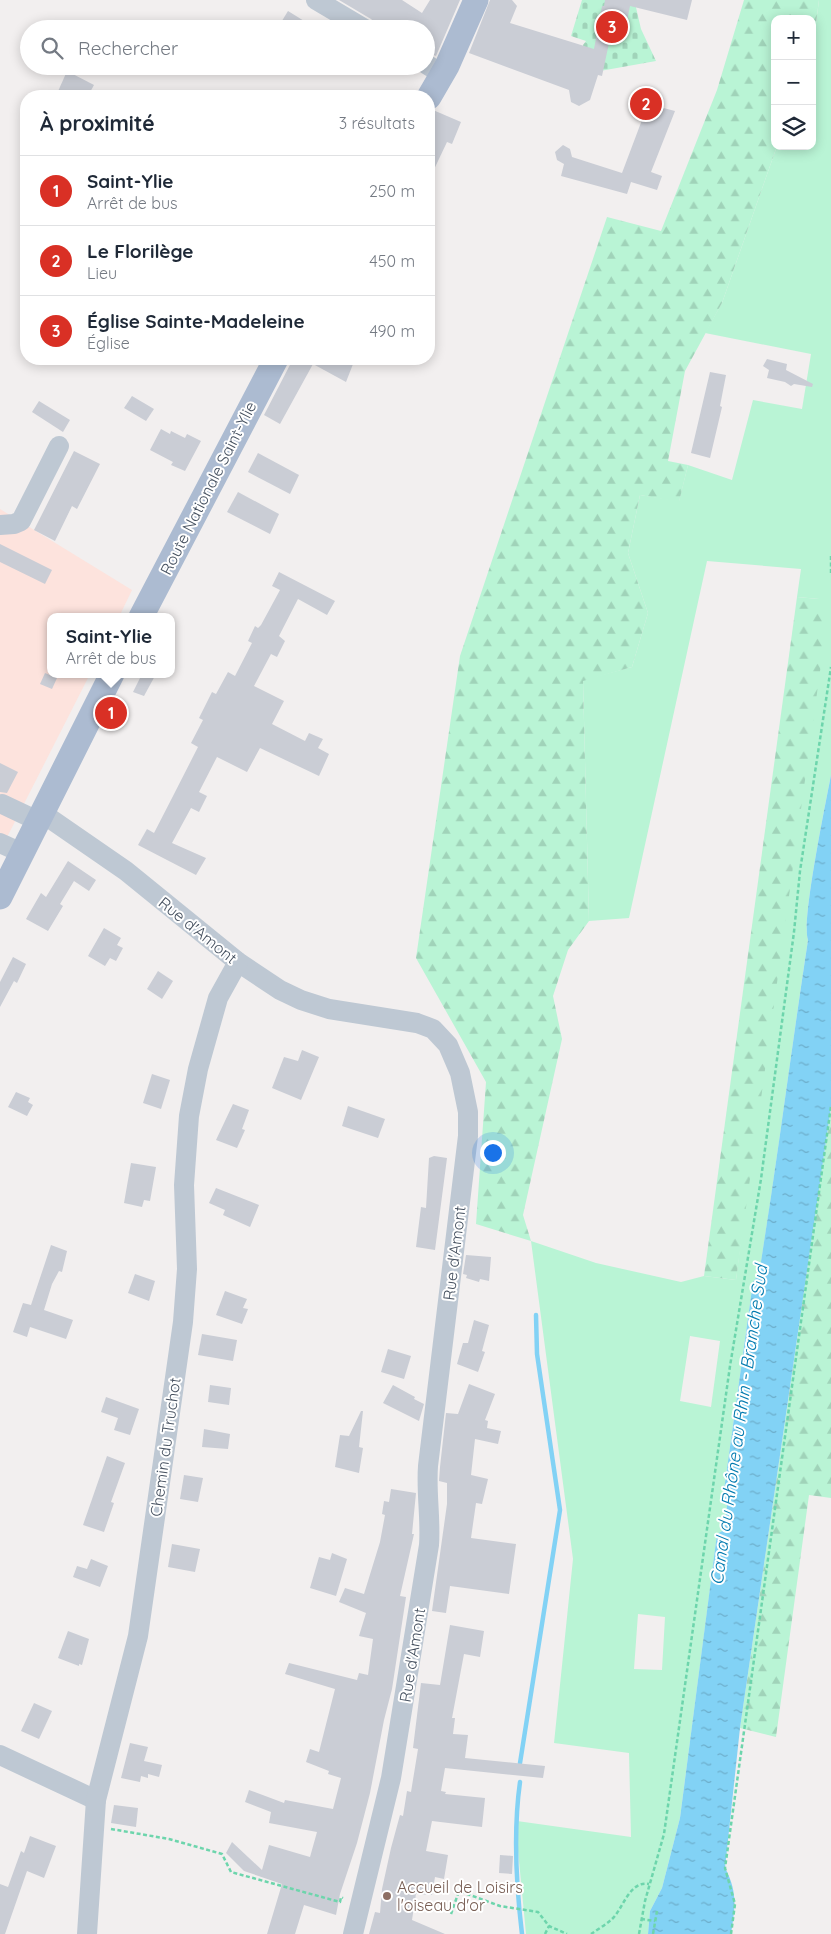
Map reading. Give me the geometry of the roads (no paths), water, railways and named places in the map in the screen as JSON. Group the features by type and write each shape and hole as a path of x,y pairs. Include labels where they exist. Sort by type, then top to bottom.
{"main road":[{"path":"435,67 476,0"},
{"path":"430,90 433,75"},
{"name":"Route Nationale Saint-Ylie","path":"144,613 273,365"},
{"path":"0,897 11,848 40,817 110,678"}],"street":[{"path":"316,0 350,20"},
{"path":"0,526 21,521 58,446"},
{"name":"Rue d'Amont","path":"2,804 40,817 126,871 238,962 280,990 301,1000 329,1009 417,1023 433,1029 448,1045 454,1057 465,1092 468,1112 464,1170 428,1466 427,1485 431,1525 429,1545 391,1778 353,1934"},
{"name":"Chemin du Truchot","path":"87,1934 96,1800 138,1636 182,1322 187,1269 184,1185 189,1116 198,1069 218,998 238,962"},
{"path":"0,1756 96,1800"}],"water":[{"name":"Canal du Rhône au Rhin - Branche Sud","path":"831,775 831,1107 740,1728 725,1868 734,1893 734,1916 731,1934 648,1934 650,1911 662,1888 680,1818 717,1534 724,1530 727,1506 723,1497 753,1282 759,1274 766,1232 808,940 808,910 811,887"}],"waterway":[{"path":"520,1763 560,1510 537,1354 536,1315"},
{"path":"520,1782 516,1858 522,1934"}],"place":[{"name":"Église Sainte-Madeleine","path":"612,27"},
{"name":"Le Florilège","path":"646,104"},
{"name":"Saint-Ylie","path":"111,713"},
{"name":"Accueil de Loisirs l'oiseau d'or","path":"387,1896"}]}
